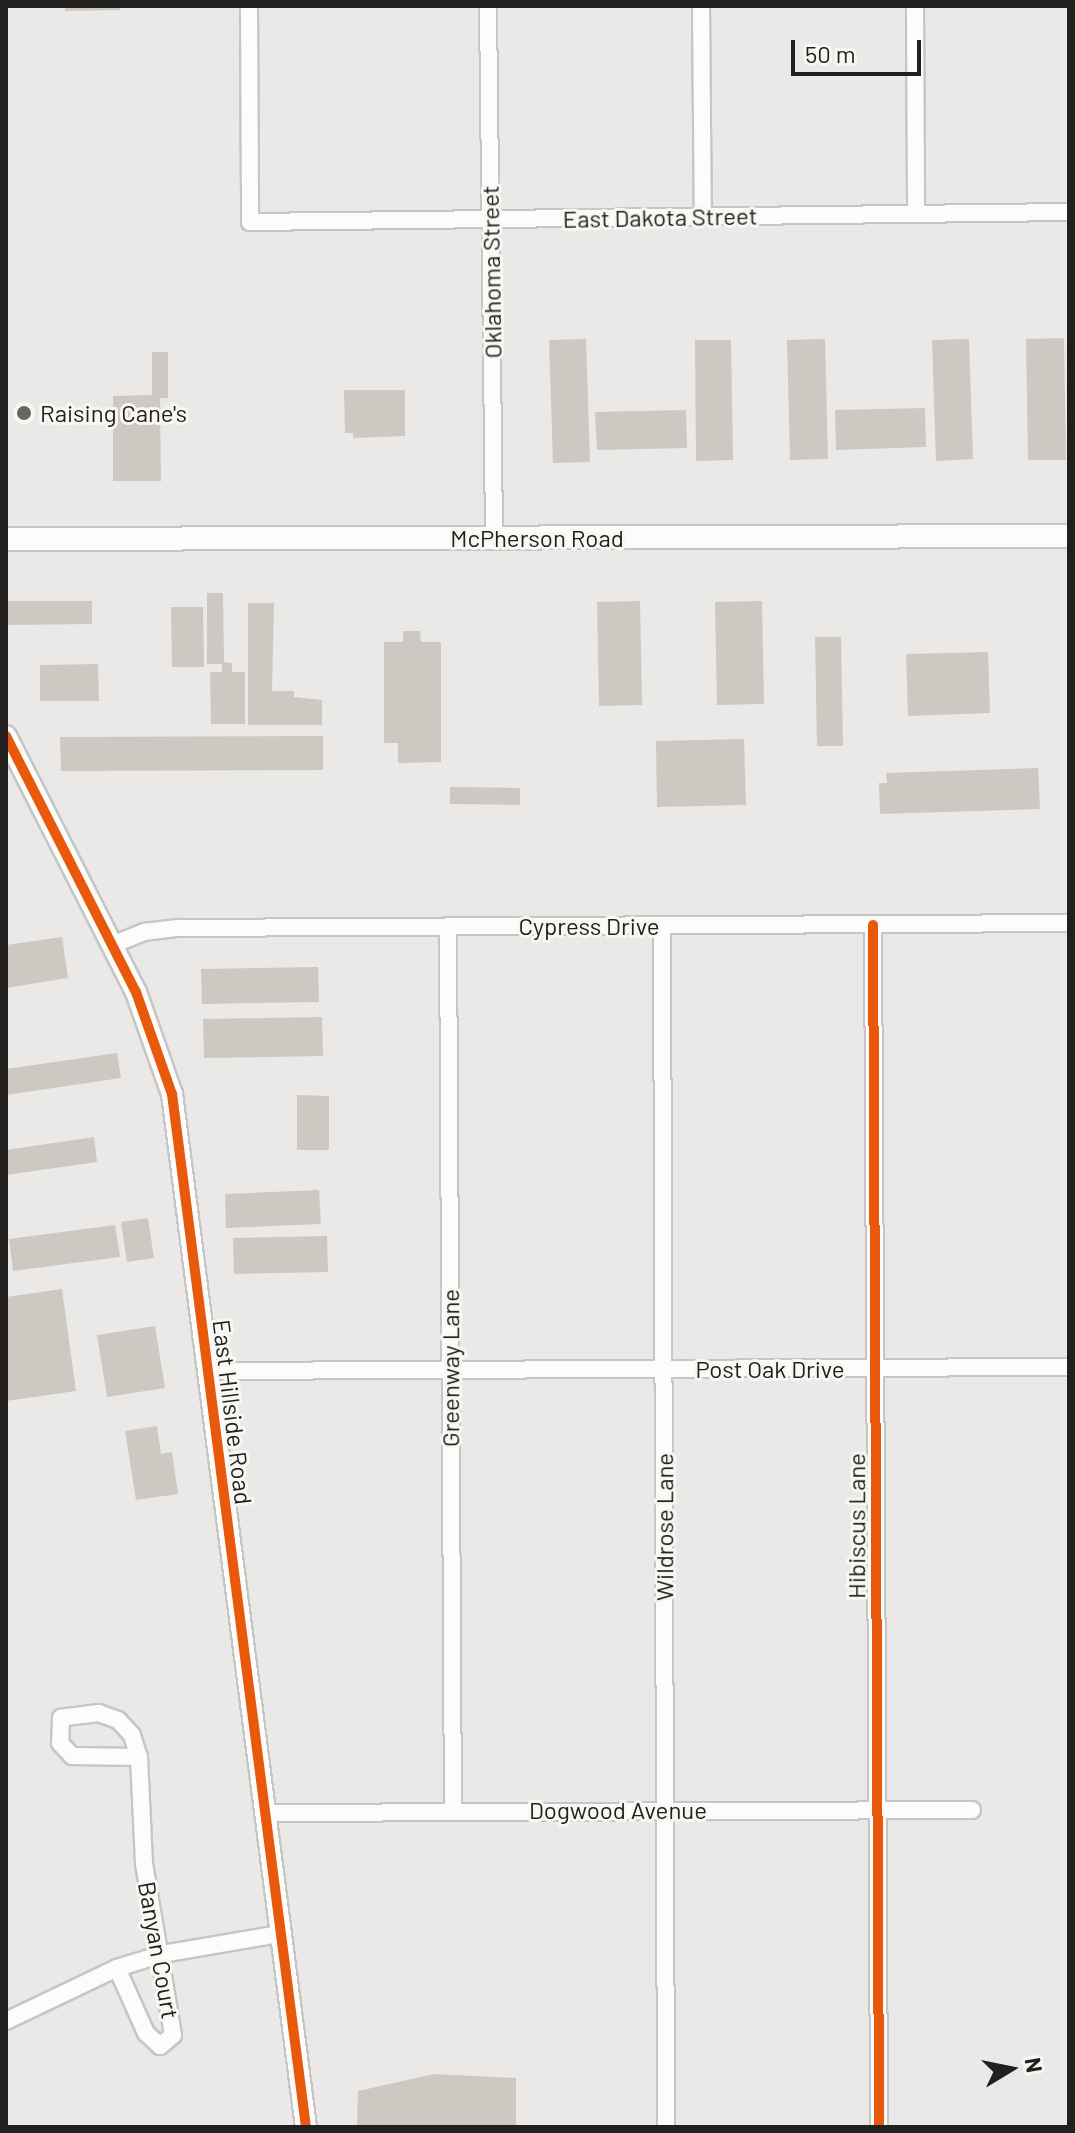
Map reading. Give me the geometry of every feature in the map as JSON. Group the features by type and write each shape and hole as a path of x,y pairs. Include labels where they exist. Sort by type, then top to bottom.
{"main road":[{"name":"McPherson Road","path":"6,539 1069,536"}],"street":[{"name":"East Dakota Street","path":"249,6 250,222 1069,212"},
{"name":"Oklahoma Street","path":"488,6 494,538"},
{"path":"701,6 703,216"},
{"path":"915,6 916,214"},
{"name":"East Hillside Road","path":"6,736 156,1037 172,1094 306,2127"},
{"name":"Cypress Drive","path":"112,945 144,932 178,928 1069,923"},
{"name":"Hibiscus Lane","path":"873,925 879,2127"},
{"name":"Greenway Lane","path":"448,926 453,1811"},
{"name":"Wildrose Lane","path":"662,926 666,2127"},
{"name":"Post Oak Drive","path":"208,1371 1069,1367"},
{"name":"Banyan Court","path":"117,1968 146,2033 160,2046 173,2035 162,1954 144,1863 139,1757 132,1735 118,1720 99,1713 61,1718 60,1743 72,1756 139,1757"},
{"name":"Dogwood Avenue","path":"263,1813 972,1810"},
{"path":"6,2021 117,1968 162,1954 279,1934"}],"building":[{"path":"65,6 120,6 120,10 65,11"},
{"path":"1064,338 1066,460 1028,460 1026,339"},
{"path":"586,339 590,462 553,463 549,340"},
{"path":"825,339 828,459 790,460 787,340"},
{"path":"969,339 973,459 936,461 932,340"},
{"path":"695,340 731,340 733,460 696,461"},
{"path":"152,352 168,352 168,398 160,398 161,481 113,481 113,396 152,395"},
{"path":"344,390 405,390 405,436 353,438 353,433 345,433"},
{"path":"925,408 926,447 836,450 835,410"},
{"path":"686,410 687,448 597,450 595,412"},
{"path":"207,593 223,593 224,662 232,663 232,672 245,672 245,724 211,724 210,672 222,672 222,664 207,664"},
{"path":"6,601 92,601 92,624 6,625"},
{"path":"640,601 642,705 599,706 597,602"},
{"path":"762,601 764,704 717,705 715,602"},
{"path":"248,603 274,603 272,691 294,691 294,697 322,700 322,725 248,725"},
{"path":"171,607 203,607 204,667 172,667"},
{"path":"403,631 420,631 421,642 441,642 441,762 398,763 398,743 384,743 384,642 403,642"},
{"path":"815,637 841,637 843,746 817,746"},
{"path":"988,652 990,713 908,716 906,654"},
{"path":"98,664 99,701 40,701 40,665"},
{"path":"323,736 323,770 61,771 60,737"},
{"path":"744,739 746,805 657,807 656,741"},
{"path":"1038,768 1040,809 880,814 879,783 887,783 886,773"},
{"path":"450,787 520,788 520,805 450,804"},
{"path":"62,937 68,978 6,988 6,945"},
{"path":"318,967 319,1002 202,1004 201,969"},
{"path":"322,1017 323,1056 204,1058 203,1019"},
{"path":"117,1053 121,1078 6,1095 6,1069"},
{"path":"297,1095 329,1096 329,1150 297,1150"},
{"path":"94,1137 97,1162 6,1175 6,1150"},
{"path":"319,1190 321,1224 226,1228 225,1194"},
{"path":"148,1218 154,1258 127,1262 121,1222"},
{"path":"115,1225 120,1257 13,1271 9,1239"},
{"path":"327,1236 328,1272 234,1274 233,1238"},
{"path":"62,1289 76,1391 6,1401 6,1297"},
{"path":"155,1326 165,1388 107,1397 97,1335"},
{"path":"157,1426 161,1454 172,1452 178,1494 136,1500 125,1431"},
{"path":"434,2074 516,2078 516,2127 357,2127 358,2091"}],"cycle path":[{"path":"6,736 136,992 172,1094 306,2127"},
{"path":"873,925 879,2127"}],"place":[{"name":"Raising Cane's","path":"24,413"}]}
